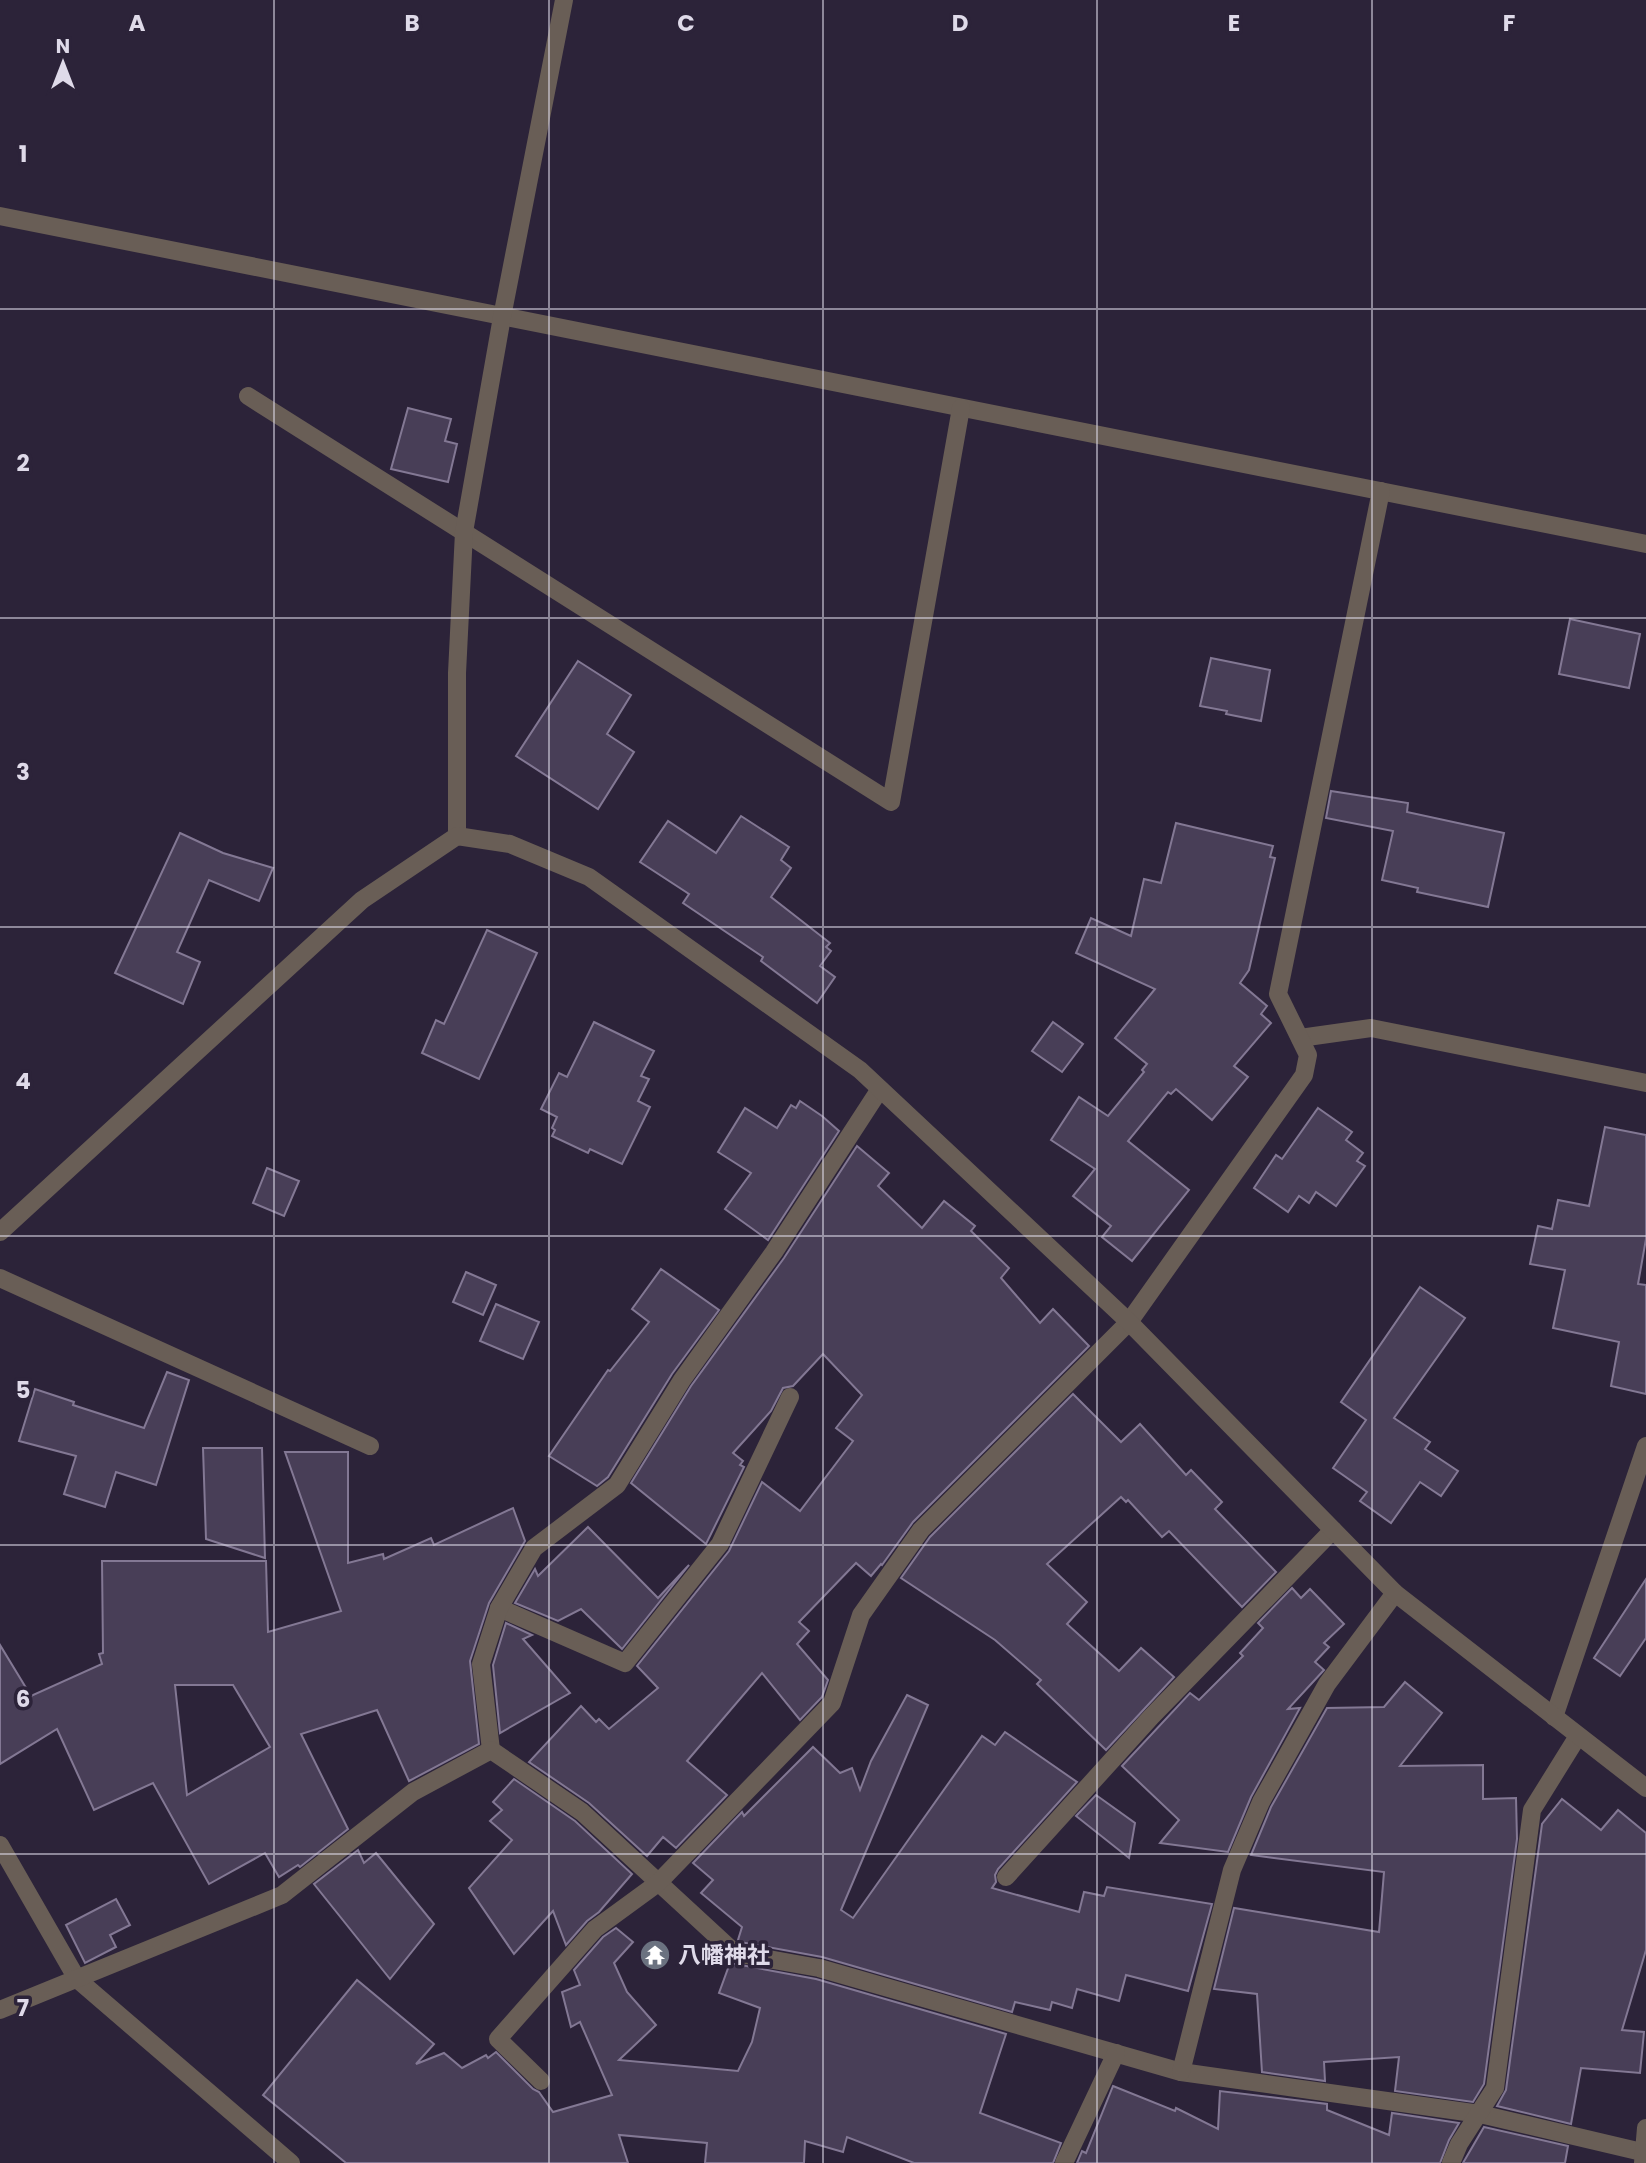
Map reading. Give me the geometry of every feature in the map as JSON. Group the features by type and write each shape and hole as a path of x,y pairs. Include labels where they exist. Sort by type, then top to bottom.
{"street":[{"path":"457,836 457,673 464,532 502,317 564,0"},
{"path":"0,216 1646,544"},
{"path":"248,396 891,802 961,408"},
{"path":"541,2081 498,2039 595,1928 659,1883 832,1703 861,1615 921,1530 1129,1322 1304,1075 1308,1055 1278,994 1381,491"},
{"path":"0,1233 362,900 457,836 510,844 589,877 860,1070 1129,1322 1395,1593 1646,1788"},
{"path":"1300,1038 1371,1028 1646,1083"},
{"path":"880,1089 774,1252 681,1380 617,1485 534,1548 499,1608 481,1664 491,1750 582,1812 735,1953 819,1968 1181,2072 1480,2114 1644,2156 1646,2128"},
{"path":"0,1278 370,1446"},
{"path":"499,1608 625,1663 720,1544 790,1397"},
{"path":"1554,1717 1646,1446"},
{"path":"1006,1877 1151,1717 1333,1530"},
{"path":"1181,2072 1232,1870 1261,1802 1327,1684 1395,1593"},
{"path":"1451,2163 1459,2144 1495,2088 1532,1810 1578,1736"},
{"path":"0,2010 282,1895 413,1792 491,1750"},
{"path":"0,1845 77,1979 291,2163"},
{"path":"1064,2163 1116,2053"}],"building":[{"path":"408,408 451,419 445,441 457,444 448,482 391,469"},
{"path":"1570,619 1640,634 1629,688 1559,674"},
{"path":"1211,658 1270,670 1261,721 1200,706"},
{"path":"578,661 631,695 607,734 634,752 598,809 516,756"},
{"path":"1331,791 1408,803 1407,812 1504,833 1488,907 1417,892 1418,888 1382,880 1393,831 1326,818"},
{"path":"741,816 789,847 781,860 791,868 771,897 830,943 826,947 831,951 820,966 835,977 817,1003 761,961 763,957 683,903 689,894 640,862 668,821 716,853"},
{"path":"1176,823 1273,846 1270,857 1275,858 1249,970 1240,983 1267,1006 1261,1014 1271,1023 1234,1066 1248,1077 1212,1120 1176,1089 1171,1094 1168,1092 1128,1141 1189,1190 1132,1261 1102,1237 1111,1226 1073,1196 1095,1169 1051,1140 1079,1097 1108,1116 1144,1072 1142,1070 1147,1064 1115,1038 1155,989 1076,953 1091,918 1131,936 1144,879 1161,883"},
{"path":"180,833 223,853 273,868 259,901 209,880 177,952 200,962 183,1004 115,973"},
{"path":"487,930 537,953 479,1079 422,1053 436,1020 444,1024"},
{"path":"594,1022 654,1051 641,1076 649,1079 638,1101 650,1107 622,1164 590,1149 588,1153 552,1136 557,1117 541,1109 559,1073 567,1077"},
{"path":"1053,1022 1083,1044 1062,1072 1032,1051"},
{"path":"800,1101 839,1131 768,1240 725,1209 751,1173 718,1152 745,1108 777,1128 791,1105 796,1108"},
{"path":"1318,1108 1352,1132 1346,1140 1363,1153 1357,1161 1365,1166 1336,1206 1316,1192 1309,1203 1299,1196 1288,1212 1254,1188 1276,1155 1282,1159"},
{"path":"1605,1127 1646,1135 1646,1239 1638,1284 1646,1285 1646,1394 1611,1386 1619,1342 1553,1328 1565,1270 1530,1264 1538,1226 1552,1229 1558,1200 1589,1206"},
{"path":"857,1146 889,1173 878,1186 922,1228 944,1201 975,1226 971,1231 1009,1268 1001,1278 1040,1323 1053,1309 1089,1346 913,1522 871,1576 856,1563 799,1622 809,1631 797,1644 828,1680 822,1697 800,1720 762,1673 687,1761 727,1795 676,1848 663,1837 647,1856 589,1803 529,1762 581,1706 596,1722 599,1719 609,1729 658,1688 637,1666 729,1551 762,1482 800,1511 853,1441 836,1428 862,1395 823,1354 793,1386 783,1388 771,1411 733,1453 743,1461 740,1465 744,1467 706,1544 631,1483 691,1386 784,1258"},
{"path":"267,1168 299,1181 284,1216 253,1203"},
{"path":"661,1269 719,1310 672,1374 608,1477 597,1486 549,1456 608,1370 610,1371 649,1322 632,1309"},
{"path":"466,1272 496,1285 483,1315 453,1302"},
{"path":"1420,1287 1465,1318 1394,1418 1430,1442 1425,1449 1458,1471 1441,1496 1420,1482 1391,1523 1360,1501 1367,1492 1333,1468 1366,1420 1341,1402"},
{"path":"496,1304 539,1322 523,1359 480,1341"},
{"path":"167,1372 189,1380 156,1485 116,1472 105,1507 64,1494 76,1456 19,1441 35,1389 74,1402 73,1405 144,1428"},
{"path":"1073,1394 1121,1442 1140,1424 1186,1475 1191,1470 1222,1502 1215,1509 1276,1572 1242,1607 1169,1531 1162,1537 1128,1500 1126,1502 1121,1497 1047,1564 1087,1602 1067,1624 1119,1671 1141,1648 1174,1677 1106,1750 1037,1684 1041,1680 995,1640 901,1578 930,1537"},
{"path":"203,1448 262,1448 265,1558 206,1539"},
{"path":"285,1452 348,1452 348,1563 383,1554 384,1559 431,1538 434,1545 513,1508 525,1541 489,1603 470,1661 479,1744 409,1781 377,1710 301,1734 348,1829 300,1867 298,1865 279,1877 265,1853 209,1884 153,1783 94,1810 57,1729 0,1764 0,1645 31,1696 102,1664 99,1654 103,1653 102,1561 266,1561 268,1632 341,1611","holes":["175,1685 233,1685 270,1747 187,1795"]},
{"path":"588,1527 658,1598 689,1565 622,1649 581,1609 558,1621 515,1603 535,1569 538,1576"},
{"path":"1646,1579 1646,1638 1620,1676 1594,1658"},
{"path":"1292,1588 1301,1598 1310,1589 1344,1624 1324,1643 1329,1647 1315,1662 1324,1670 1288,1709 1300,1708 1251,1797 1228,1852 1160,1843 1179,1820 1122,1766 1190,1693 1199,1700 1243,1656 1240,1653 1263,1628 1258,1623"},
{"path":"506,1623 532,1635 523,1639 570,1693 500,1733 493,1665"},
{"path":"1405,1682 1442,1713 1400,1766 1483,1765 1483,1799 1516,1798 1517,1839 1484,2084 1473,2102 1395,2091 1399,2057 1324,2062 1325,2081 1262,2072 1257,1994 1214,1989 1234,1908 1379,1932 1384,1872 1251,1855 1271,1807 1327,1708 1384,1707"},
{"path":"907,1695 928,1705 841,1910 853,1918 982,1736 995,1745 1005,1732 1077,1782 998,1869 992,1888 1079,1912 1084,1892 1104,1896 1107,1887 1212,1904 1188,1991 1126,1975 1119,2001 1077,1989 1072,2008 1052,2002 1050,2010 1015,2002 1012,2012 822,1957 738,1940 742,1927 701,1893 713,1880 693,1863 742,1812 744,1816 813,1747 840,1773 852,1768 860,1790 871,1761"},
{"path":"514,1779 575,1821 632,1874 566,1945 553,1911 514,1954 469,1888 512,1840 490,1821 502,1810 493,1802"},
{"path":"1096,1795 1135,1823 1129,1858 1076,1816"},
{"path":"1562,1799 1601,1830 1618,1810 1646,1833 1646,1950 1622,2030 1644,2032 1640,2073 1581,2068 1571,2124 1497,2106 1506,2090 1542,1824"},
{"path":"358,1850 364,1863 376,1853 434,1924 390,1979 314,1884"},
{"path":"116,1899 130,1925 110,1935 116,1947 85,1963 66,1925"},
{"path":"616,1928 633,1942 614,1963 627,1992 656,2025 619,2060 738,2071 752,2042 760,2008 719,1993 730,1963 816,1979 1006,2034 980,2113 1061,2143 1053,2163 914,2163 847,2137 843,2152 805,2141 804,2163 705,2163 707,2143 619,2135 628,2163 346,2163 263,2095 357,1980 434,2044 416,2064 444,2053 462,2068 496,2052 539,2092 553,2112 612,2095 580,2022 571,2027 562,1992 580,1985 574,1970 603,1937"},
{"path":"1113,2086 1175,2111 1176,2108 1218,2129 1220,2091 1327,2104 1327,2110 1389,2135 1392,2113 1459,2123 1440,2163 1077,2163 1082,2151 1086,2153"},
{"path":"1484,2127 1568,2146 1565,2163 1463,2163"}],"place":[{"name":"八幡神社","path":"655,1955"}]}
